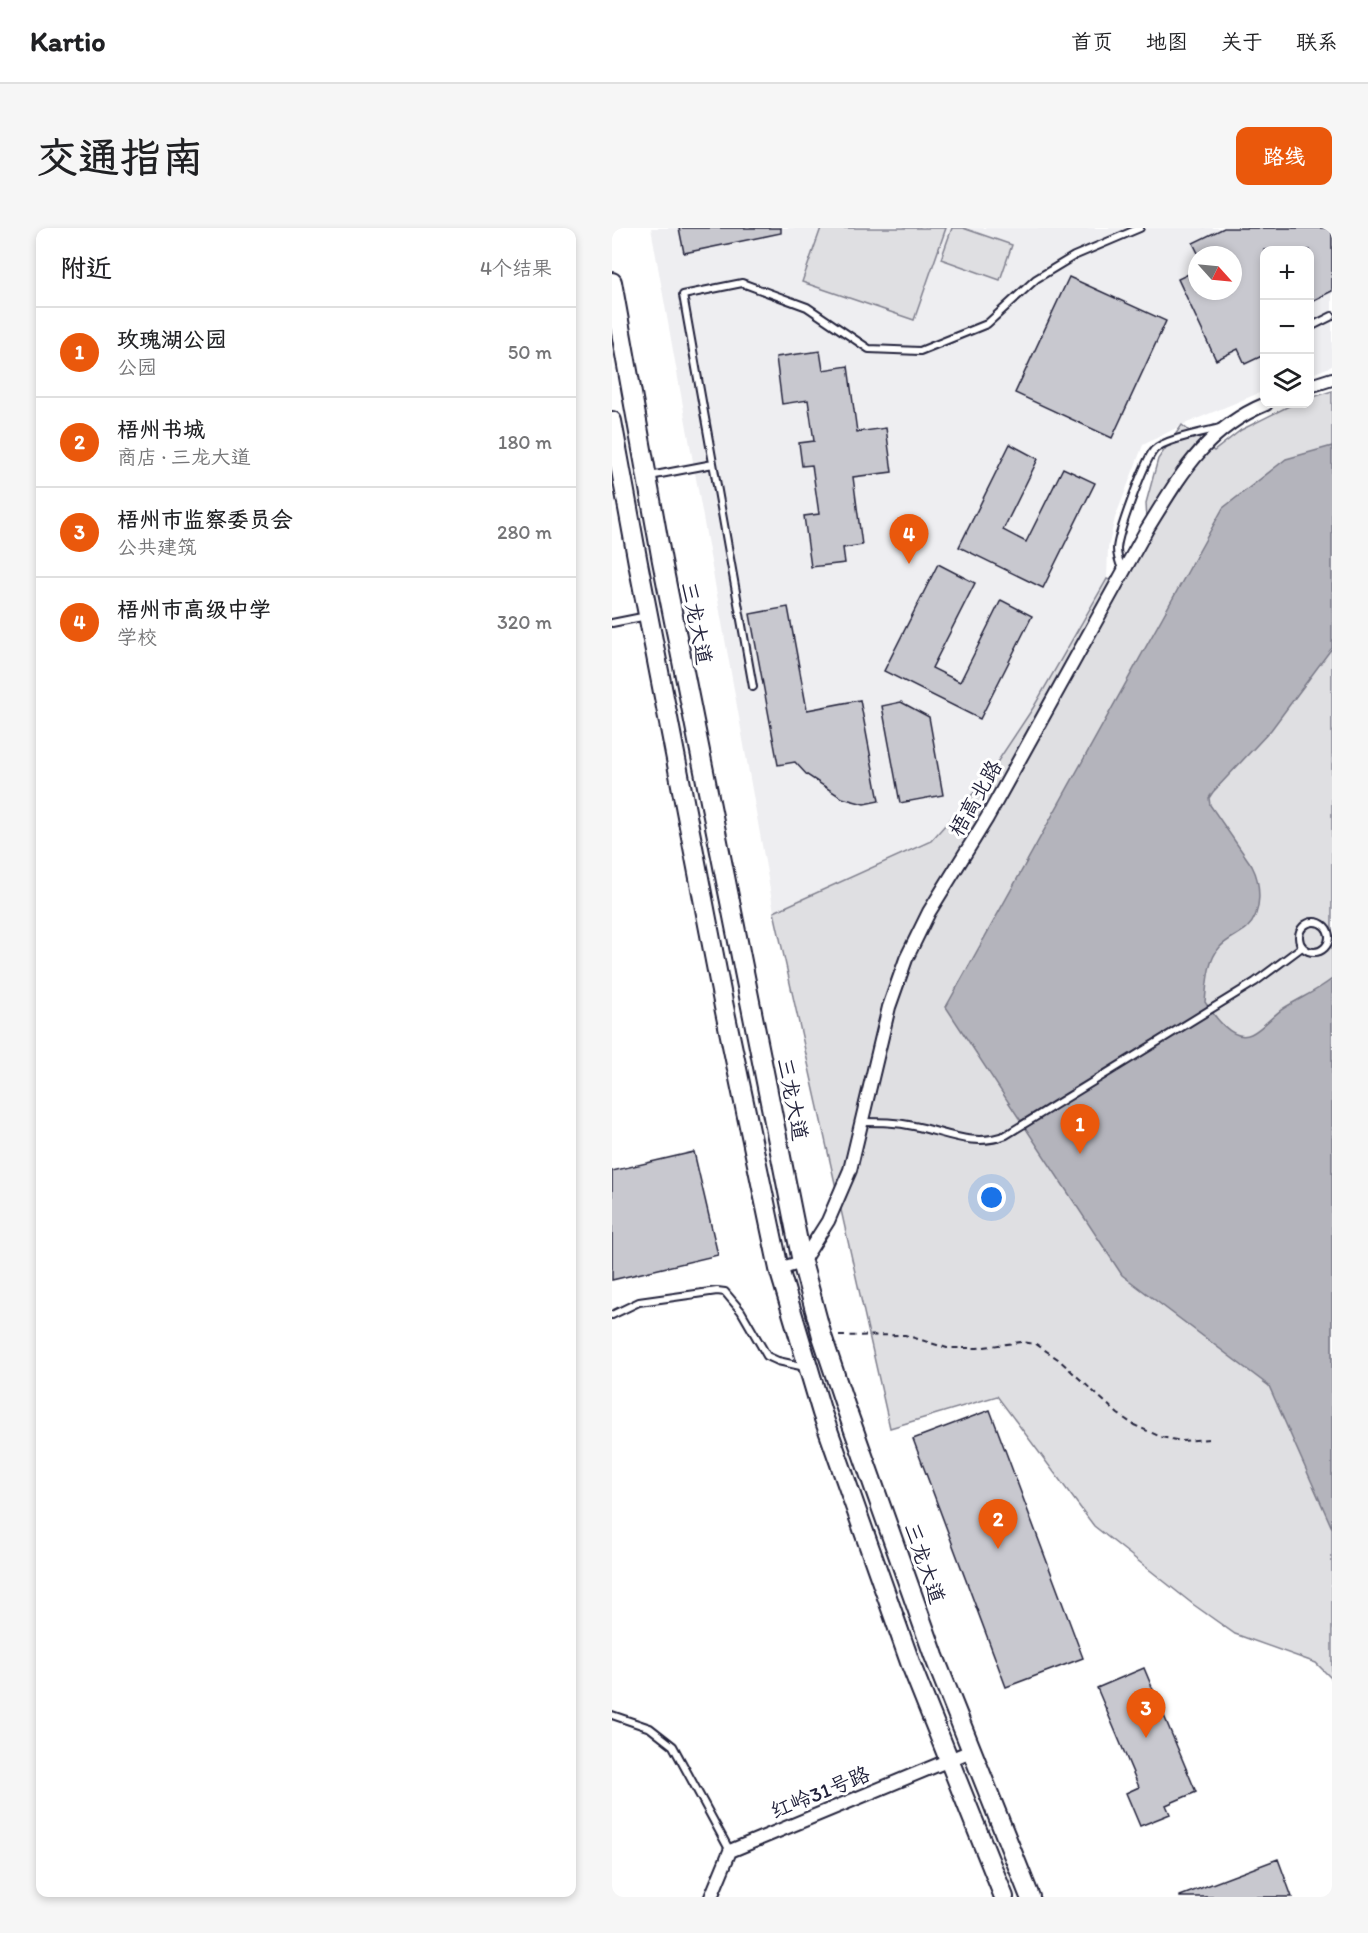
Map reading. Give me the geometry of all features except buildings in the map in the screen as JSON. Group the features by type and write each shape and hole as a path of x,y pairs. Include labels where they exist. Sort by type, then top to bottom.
{"main road":[{"name":"三龙大道","path":"612,282 720,860 802,1262 822,1336 934,1656 1030,1897"},
{"path":"612,421 724,1007 779,1269 822,1413 911,1665 1004,1897"}],"street":[{"path":"1314,385 1332,379"},
{"name":"梧高北路","path":"802,1262 828,1221 846,1180 889,1007 906,959 929,912 987,818 1147,529 1180,477 1205,444 1223,427 1260,406"},
{"path":"779,1269 802,1262"},
{"name":"红岭31号路","path":"730,1851 971,1751"},
{"path":"711,1897 730,1851"}],"lane":[{"path":"753,687 683,295 742,283 807,307 869,350 920,351 987,324 1036,279 1074,256 1140,228"},
{"path":"1314,325 1332,316"},
{"path":"1124,572 1118,561 1119,540 1143,472 1155,449 1166,443 1223,427"},
{"path":"647,476 713,464"},
{"path":"612,623 648,616"},
{"path":"1315,921 1330,928 1324,948 1310,952 1299,942 1299,932 1305,924 1315,921"},
{"path":"862,1122 893,1122 954,1137 991,1141 1006,1135 1246,988 1302,946"},
{"path":"612,1316 639,1302 717,1291 725,1292 735,1302 767,1356 809,1368"},
{"path":"612,1715 650,1728 673,1746 730,1851"}],"path":[{"path":"822,1336 905,1335 947,1348 977,1348 1022,1342 1036,1344 1058,1359 1118,1414 1134,1425 1161,1437 1181,1442 1209,1439"}],"shaded area":[{"path":"651,228 1332,228 1332,366 1314,373 1314,246 1260,246 1260,393 1182,425 1143,445 1115,518 1108,548 1107,579 1033,708 986,779 931,841 774,912"},
{"path":"821,228 946,228 914,320 802,282"},
{"path":"952,228 963,228 1012,245 1000,280 941,259"},
{"path":"1332,391 1332,1679 1316,1663 1235,1634 1194,1605 1094,1526 997,1396 890,1428 774,912 931,841 986,779 1033,708 1107,579 1123,586 1148,539 1146,503 1158,459 1182,425 1214,451 1241,430 1285,408 1314,408 1314,397"},
{"path":"1332,446 1332,648 1271,730 1209,798 1210,805 1252,866 1259,889 1259,898 1252,922 1223,944 1212,959 1205,1002 1224,1026 1244,1036 1255,1032 1284,1008 1332,979 1332,1528 1269,1386 1122,1275 946,1007 1223,508 1286,459"}],"place":[{"name":"梧州市高级中学","path":"909,564"},
{"name":"玫瑰湖公园","path":"1080,1154"},
{"name":"梧州书城","path":"998,1549"},
{"name":"梧州市监察委员会","path":"1146,1738"}]}
